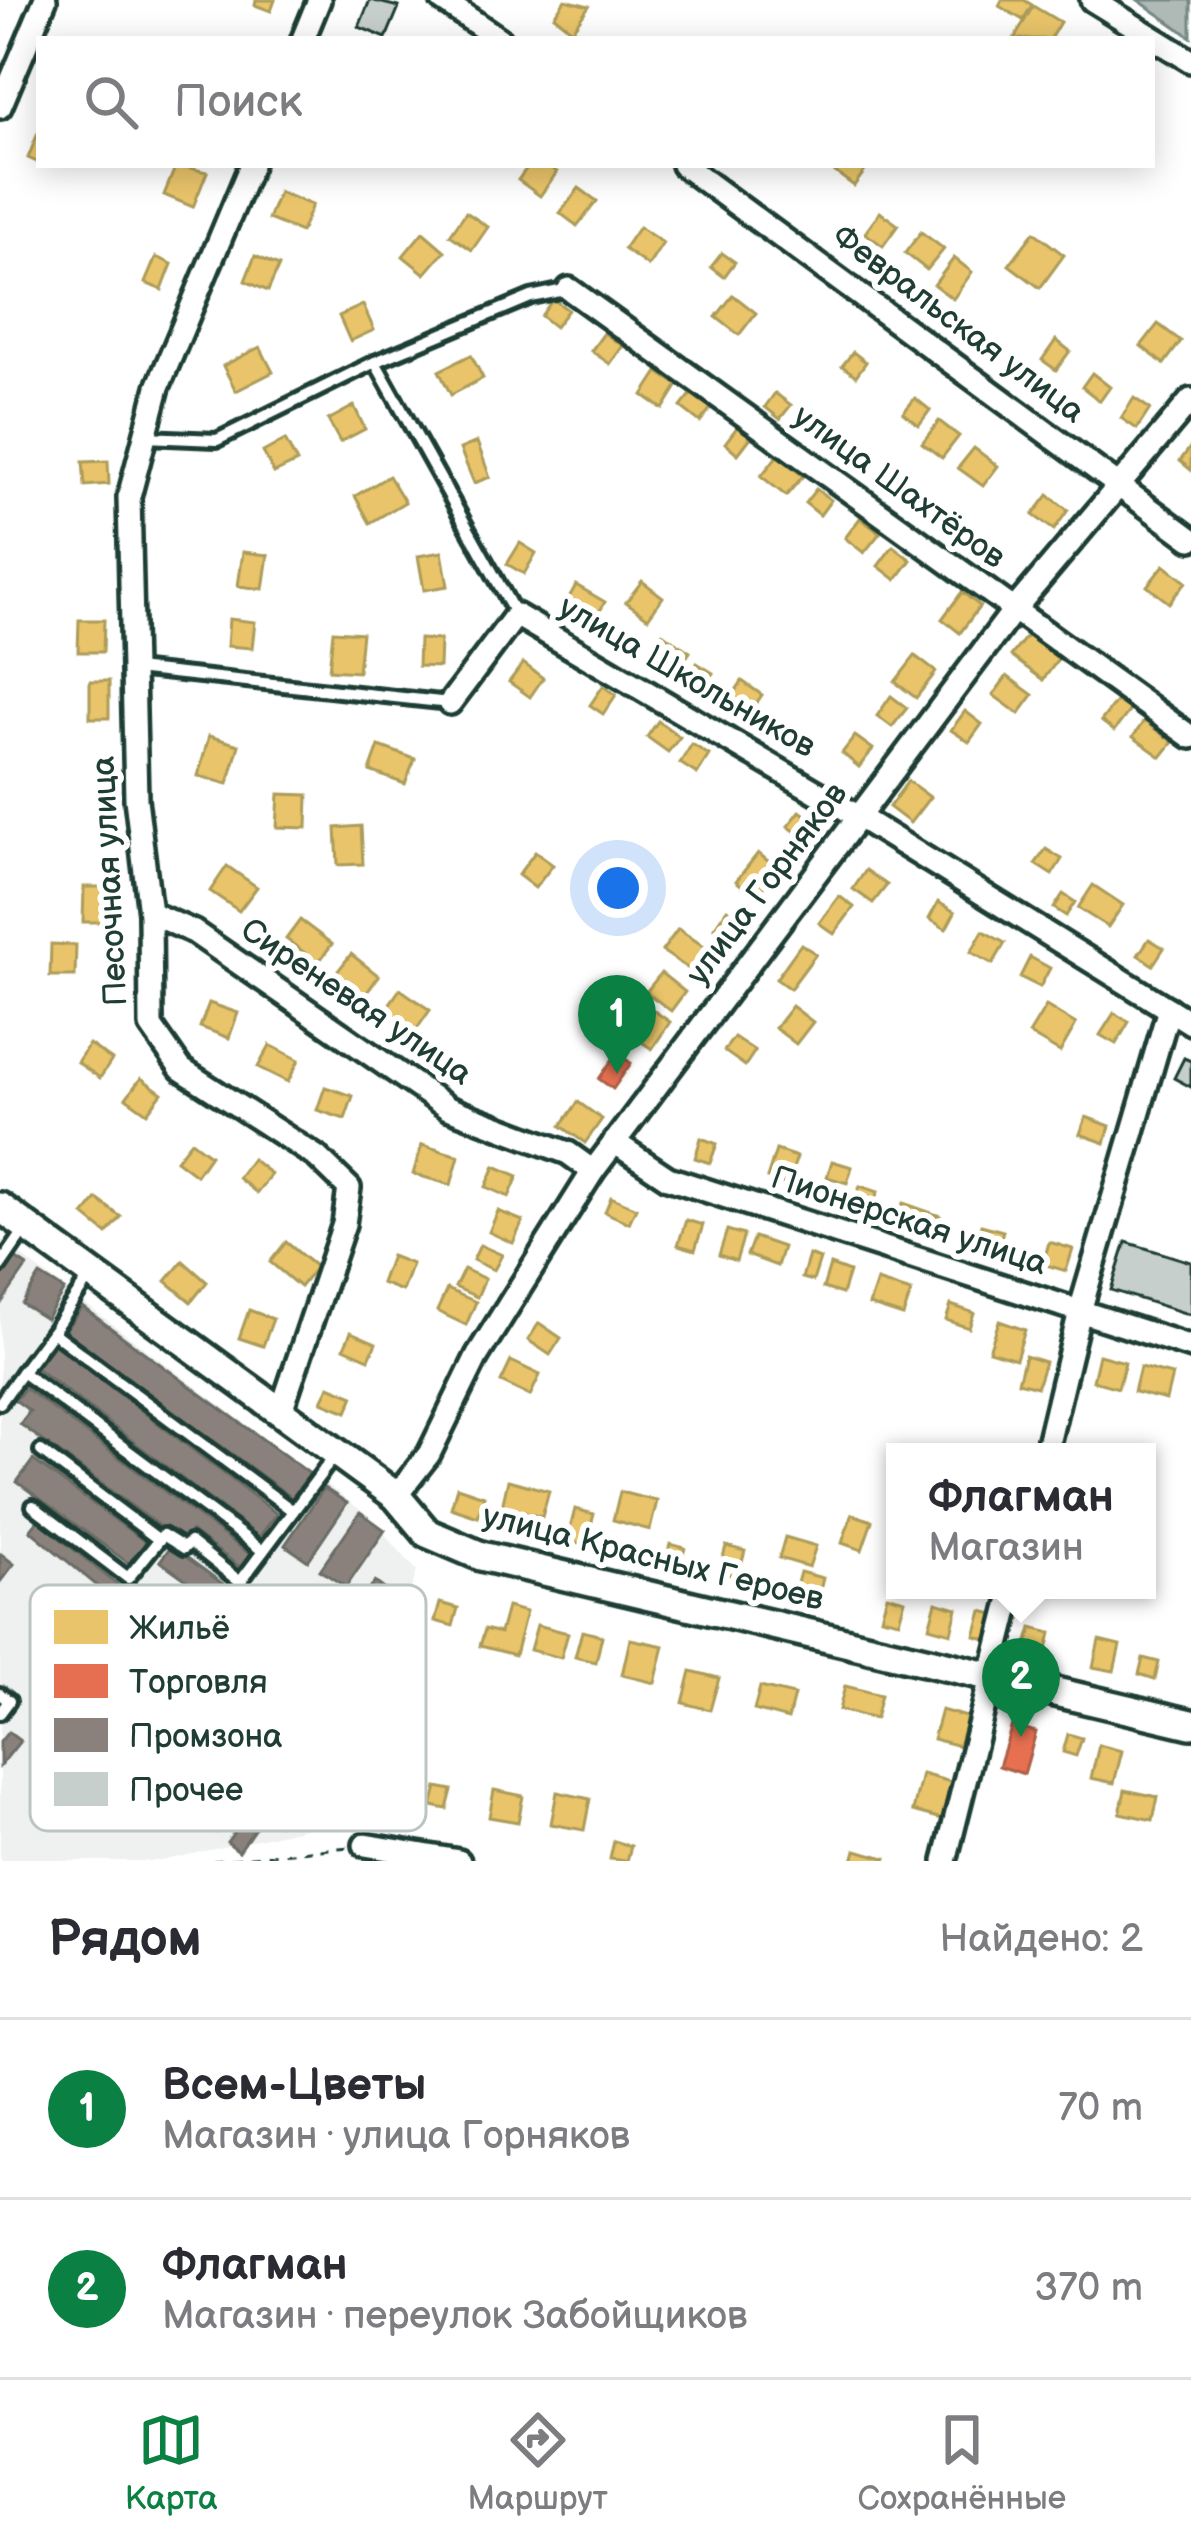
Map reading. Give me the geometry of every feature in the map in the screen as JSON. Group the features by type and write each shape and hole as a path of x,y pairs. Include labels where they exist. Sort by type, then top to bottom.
{"main road":[{"name":"улица Красных Героев","path":"0,1208 396,1496 427,1533 481,1556 1191,1724"}],"street":[{"path":"0,107 45,0"},
{"path":"304,36 319,0"},
{"path":"442,0 496,36"},
{"path":"1092,0 1150,36"},
{"path":"1155,39 1191,61"},
{"name":"Песочная улица","path":"250,168 158,387 129,497 136,800 150,913 151,1026 181,1069 317,1156 349,1188 344,1224 280,1412"},
{"name":"Февральская улица","path":"687,168 1191,539"},
{"name":"улица Шахтёров","path":"569,289 1191,737"},
{"name":"улица Горняков","path":"396,1496 429,1454 477,1357 614,1142 1013,610 1191,400"},
{"path":"450,703 516,615"},
{"name":"улица Школьников","path":"516,615 859,817 1191,1023"},
{"name":"Сиреневая улица","path":"150,913 194,932 448,1108 568,1153 593,1171"},
{"path":"1048,1443 1080,1311 1168,1010"},
{"name":"Пионерская улица","path":"614,1142 668,1178 1191,1347"},
{"path":"946,1861 1011,1599"},
{"path":"365,1845 459,1861"}],"lane":[{"path":"145,437 218,440 375,362 531,297 569,289"},
{"path":"375,362 516,615"},
{"path":"135,669 450,703"},
{"path":"0,1265 26,1228"},
{"path":"0,1403 92,1275"},
{"path":"52,1332 293,1511"},
{"path":"22,1372 263,1551"},
{"path":"41,1451 159,1540"},
{"path":"33,1507 128,1577 163,1534 184,1548 190,1542 240,1582 337,1452"},
{"path":"0,1694 9,1700 0,1713"}],"path":[{"path":"213,1861 365,1845"}],"shaded area":[{"path":"1138,0 1191,0 1191,37"},
{"path":"0,1240 370,1517 417,1571 413,1585 30,1585 30,1831 293,1831 161,1861 0,1861"}],"building: Жильё":[{"path":"256,0 275,0 271,11 255,5"},
{"path":"565,0 589,6 572,30 554,16"},
{"path":"1002,0 1024,0 1032,5 1023,20 999,6"},
{"path":"1033,6 1060,22 1052,36 1016,36"},
{"path":"36,138 36,162 28,158"},
{"path":"175,168 207,172 193,207 164,195"},
{"path":"527,168 557,172 540,196 518,180"},
{"path":"838,168 867,168 854,186 835,172"},
{"path":"579,188 597,201 577,226 560,213"},
{"path":"279,192 312,205 301,232 268,219"},
{"path":"466,212 488,227 472,250 450,235"},
{"path":"880,212 898,225 883,246 865,233"},
{"path":"639,227 663,243 648,266 624,249"},
{"path":"423,232 445,251 425,274 403,256"},
{"path":"921,232 944,249 927,270 905,253"},
{"path":"1034,232 1064,255 1040,288 1009,265"},
{"path":"722,253 735,262 724,277 711,267"},
{"path":"255,256 279,266 268,291 245,281"},
{"path":"156,257 172,264 162,290 145,283"},
{"path":"954,258 972,272 953,299 934,285"},
{"path":"733,295 756,313 739,335 716,317"},
{"path":"553,299 568,310 555,327 541,316"},
{"path":"363,305 374,330 350,341 339,316"},
{"path":"1158,324 1181,341 1164,364 1141,346"},
{"path":"604,333 623,346 610,364 591,351"},
{"path":"1056,340 1070,351 1056,370 1042,360"},
{"path":"260,347 273,372 236,391 223,366"},
{"path":"853,352 866,362 856,376 842,366"},
{"path":"471,355 483,378 451,395 439,371"},
{"path":"658,372 678,385 663,409 643,395"},
{"path":"1092,373 1110,387 1100,401 1082,387"},
{"path":"693,392 712,407 700,422 681,407"},
{"path":"775,393 791,405 780,419 765,407"},
{"path":"915,398 930,410 919,425 903,413"},
{"path":"1134,398 1150,409 1137,429 1121,418"},
{"path":"354,406 365,429 340,442 328,420"},
{"path":"939,421 959,436 942,458 922,443"},
{"path":"741,422 755,432 738,454 725,443"},
{"path":"285,440 297,462 274,473 263,452"},
{"path":"477,442 490,477 474,483 460,449"},
{"path":"1191,446 1191,470 1180,461"},
{"path":"974,448 998,466 983,486 958,468"},
{"path":"778,455 803,476 786,496 761,476"},
{"path":"108,461 109,484 85,486 83,462"},
{"path":"389,476 405,502 370,523 355,496"},
{"path":"816,489 831,500 820,515 805,503"},
{"path":"1048,495 1068,510 1054,530 1033,515"},
{"path":"860,518 880,533 864,553 845,538"},
{"path":"520,543 536,553 524,574 507,564"},
{"path":"893,546 911,560 896,580 878,566"},
{"path":"243,552 268,555 263,589 238,586"},
{"path":"442,552 448,586 424,590 418,556"},
{"path":"1164,565 1186,582 1169,603 1147,586"},
{"path":"642,581 663,597 648,618 626,602"},
{"path":"576,585 605,602 592,625 563,608"},
{"path":"962,592 980,606 960,633 942,619"},
{"path":"229,619 255,622 252,648 227,646"},
{"path":"79,620 104,620 103,652 78,652"},
{"path":"1032,629 1063,653 1043,680 1011,656"},
{"path":"333,631 362,633 358,672 329,670"},
{"path":"662,633 690,652 676,673 648,655"},
{"path":"419,639 440,640 439,667 418,666"},
{"path":"915,656 936,672 916,698 895,682"},
{"path":"523,663 543,678 530,697 509,682"},
{"path":"697,663 713,673 702,692 686,682"},
{"path":"1007,676 1033,695 1019,714 993,695"},
{"path":"90,681 109,681 109,718 90,718"},
{"path":"742,681 762,695 747,717 727,704"},
{"path":"603,686 616,695 603,714 590,705"},
{"path":"891,696 907,708 892,727 877,716"},
{"path":"1118,699 1131,709 1114,731 1101,721"},
{"path":"965,711 982,724 969,742 951,730"},
{"path":"658,721 680,737 668,752 647,737"},
{"path":"1144,721 1173,742 1161,757 1133,737"},
{"path":"209,736 239,745 228,784 198,776"},
{"path":"855,736 873,749 859,767 842,753"},
{"path":"692,744 709,755 697,774 680,763"},
{"path":"379,746 415,759 405,784 370,771"},
{"path":"908,781 930,797 910,823 889,807"},
{"path":"279,794 308,795 307,828 277,827"},
{"path":"800,811 818,825 806,840 788,826"},
{"path":"361,826 363,864 338,865 336,828"},
{"path":"1046,849 1062,859 1052,875 1035,864"},
{"path":"535,852 553,865 535,888 518,875"},
{"path":"758,853 778,869 756,897 736,881"},
{"path":"227,866 257,887 239,911 210,891"},
{"path":"866,870 887,885 873,903 853,889"},
{"path":"1093,885 1123,905 1108,927 1078,908"},
{"path":"84,887 110,887 109,922 83,922"},
{"path":"1063,894 1075,902 1066,916 1054,908"},
{"path":"839,896 854,907 834,934 819,923"},
{"path":"938,902 955,912 946,929 929,919"},
{"path":"727,909 745,922 731,941 714,928"},
{"path":"300,920 332,944 318,963 286,939"},
{"path":"678,929 708,949 693,972 662,951"},
{"path":"983,931 1005,943 993,964 971,952"},
{"path":"1149,939 1164,948 1153,965 1138,955"},
{"path":"51,944 76,945 75,976 50,976"},
{"path":"801,944 816,954 790,989 776,979"},
{"path":"351,954 379,976 363,998 334,976"},
{"path":"1030,957 1050,968 1040,987 1020,977"},
{"path":"661,973 685,992 671,1011 646,992"},
{"path":"400,989 430,1010 414,1033 384,1012"},
{"path":"209,1003 238,1013 229,1038 200,1027"},
{"path":"792,1006 813,1022 796,1044 775,1028"},
{"path":"1046,1006 1076,1024 1060,1052 1029,1034"},
{"path":"650,1008 670,1022 652,1049 631,1035"},
{"path":"1114,1013 1129,1022 1116,1044 1100,1035"},
{"path":"734,1037 755,1051 745,1066 724,1051"},
{"path":"89,1044 112,1060 100,1078 77,1062"},
{"path":"270,1045 299,1060 288,1082 258,1067"},
{"path":"141,1078 162,1093 147,1113 126,1098"},
{"path":"325,1087 353,1096 345,1119 317,1110"},
{"path":"578,1102 602,1119 585,1143 561,1126"},
{"path":"1086,1117 1110,1126 1105,1143 1080,1134"},
{"path":"701,1138 717,1144 710,1163 695,1158"},
{"path":"191,1141 210,1155 196,1175 176,1160"},
{"path":"422,1145 459,1156 451,1185 413,1174"},
{"path":"776,1150 797,1157 787,1185 767,1178"},
{"path":"252,1159 271,1174 257,1193 238,1178"},
{"path":"832,1161 852,1167 847,1183 827,1177"},
{"path":"495,1166 518,1176 509,1197 486,1187"},
{"path":"860,1186 878,1192 870,1213 852,1207"},
{"path":"611,1197 636,1208 629,1223 605,1212"},
{"path":"97,1199 121,1217 107,1234 84,1215"},
{"path":"903,1203 940,1216 932,1238 896,1226"},
{"path":"498,1211 523,1221 513,1243 489,1232"},
{"path":"686,1220 703,1225 695,1250 678,1245"},
{"path":"981,1225 1003,1231 996,1253 975,1247"},
{"path":"727,1230 744,1235 736,1261 719,1255"},
{"path":"754,1237 783,1247 777,1266 747,1255"},
{"path":"286,1242 316,1267 300,1287 270,1262"},
{"path":"1049,1242 1073,1249 1066,1271 1043,1264"},
{"path":"480,1245 502,1255 494,1270 473,1260"},
{"path":"809,1255 820,1259 813,1281 802,1278"},
{"path":"391,1256 412,1264 402,1291 381,1283"},
{"path":"183,1261 207,1282 191,1302 166,1281"},
{"path":"830,1265 849,1272 842,1294 823,1288"},
{"path":"464,1269 485,1279 477,1297 455,1287"},
{"path":"877,1281 911,1292 903,1316 869,1305"},
{"path":"447,1289 476,1302 466,1325 437,1311"},
{"path":"951,1305 974,1313 969,1328 946,1320"},
{"path":"249,1310 273,1319 263,1346 239,1338"},
{"path":"999,1321 1025,1330 1016,1359 989,1351"},
{"path":"539,1323 561,1338 550,1355 528,1340"},
{"path":"351,1332 376,1343 369,1359 344,1348"},
{"path":"1099,1355 1125,1362 1118,1388 1093,1381"},
{"path":"1025,1356 1045,1362 1037,1387 1018,1382"},
{"path":"511,1361 540,1375 530,1396 501,1382"},
{"path":"1140,1367 1172,1375 1166,1400 1134,1392"},
{"path":"329,1386 354,1396 347,1412 322,1402"},
{"path":"508,1480 549,1491 542,1517 502,1507"},
{"path":"457,1487 484,1496 478,1517 451,1508"},
{"path":"620,1492 657,1501 650,1530 613,1520"},
{"path":"575,1509 594,1514 586,1545 567,1540"},
{"path":"852,1514 872,1521 862,1550 842,1543"},
{"path":"785,1537 816,1546 809,1567 779,1558"},
{"path":"670,1544 685,1548 680,1564 666,1560"},
{"path":"726,1546 745,1551 738,1577 719,1572"},
{"path":"800,1572 823,1578 818,1599 794,1594"},
{"path":"886,1599 905,1600 899,1621 881,1617"},
{"path":"936,1602 957,1608 951,1633 929,1627"},
{"path":"440,1603 458,1608 453,1626 435,1621"},
{"path":"507,1607 526,1612 515,1655 480,1646 485,1629 500,1633"},
{"path":"982,1611 999,1615 992,1641 975,1636"},
{"path":"537,1625 568,1633 561,1658 530,1650"},
{"path":"1032,1628 1051,1633 1047,1650 1027,1645"},
{"path":"582,1631 602,1636 596,1662 575,1657"},
{"path":"630,1639 664,1646 655,1683 622,1675"},
{"path":"1099,1640 1120,1645 1114,1671 1093,1667"},
{"path":"1143,1658 1159,1662 1155,1679 1139,1674"},
{"path":"691,1671 719,1678 710,1710 683,1703"},
{"path":"845,1686 881,1695 875,1719 839,1710"},
{"path":"760,1687 794,1695 788,1719 754,1710"},
{"path":"941,1710 967,1717 959,1746 933,1739"},
{"path":"1068,1734 1082,1738 1076,1756 1063,1752"},
{"path":"1099,1745 1122,1751 1114,1783 1091,1778"},
{"path":"922,1774 951,1782 942,1819 913,1811"},
{"path":"437,1787 452,1790 447,1809 432,1806"},
{"path":"494,1790 523,1796 518,1822 489,1817"},
{"path":"1125,1790 1158,1797 1153,1820 1120,1813"},
{"path":"557,1792 590,1799 584,1830 551,1824"},
{"path":"614,1841 631,1846 627,1861 610,1859"},
{"path":"856,1850 886,1858 853,1861"}],"building: Торговля":[{"path":"617,1053 631,1063 613,1089 599,1079"},
{"path":"1012,1725 1036,1732 1024,1774 999,1766"}],"building: Промзона":[{"path":"15,1258 27,1266 0,1305 0,1280"},
{"path":"40,1275 64,1290 46,1319 22,1304"},
{"path":"82,1307 310,1474 292,1498 64,1331"},
{"path":"54,1344 277,1514 259,1537 36,1368"},
{"path":"25,1388 251,1555 241,1568 191,1531 182,1543 20,1424 30,1411 15,1400"},
{"path":"33,1460 147,1543 131,1565 17,1482"},
{"path":"324,1488 347,1503 308,1561 285,1545"},
{"path":"360,1512 385,1530 347,1585 320,1570"},
{"path":"38,1520 118,1585 96,1585 30,1530"},
{"path":"171,1546 225,1585 193,1585 160,1561"},
{"path":"0,1556 14,1564 0,1582"},
{"path":"8,1732 20,1741 0,1766 0,1742"},
{"path":"235,1831 253,1831 239,1851 227,1842"}],"building: Прочее":[{"path":"370,0 399,7 387,36 359,27"},
{"path":"1184,1058 1191,1061 1191,1087 1174,1078"},
{"path":"1126,1242 1191,1262 1191,1315 1111,1290"}],"place":[{"name":"Всем-Цветы","path":"617,1074"},
{"name":"Флагман","path":"1021,1737"}]}
